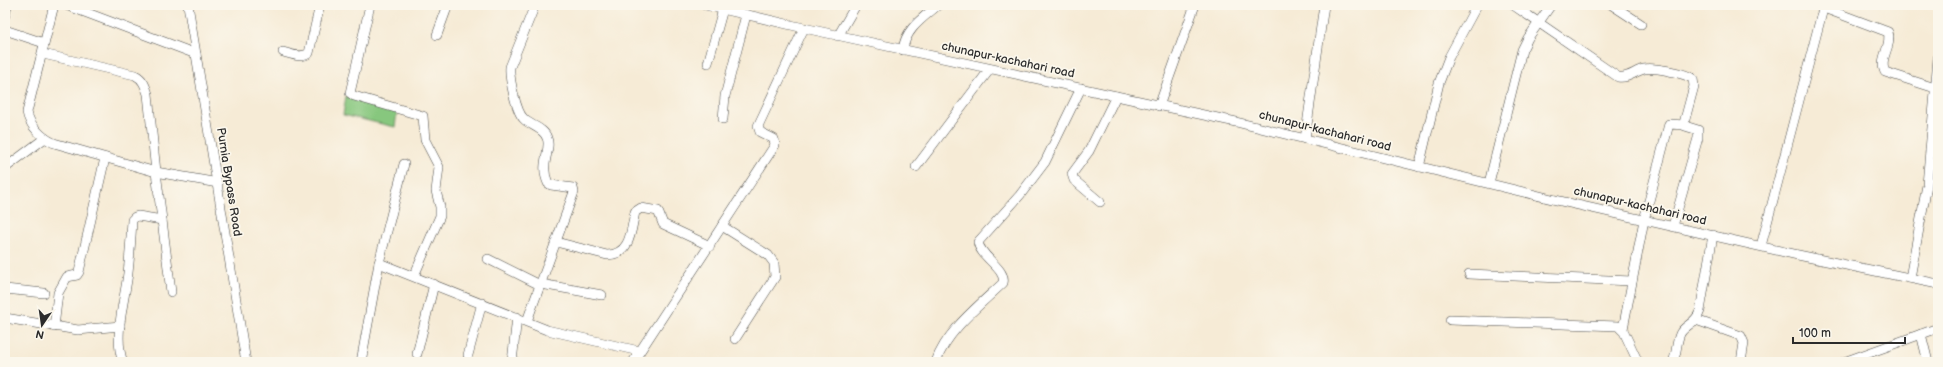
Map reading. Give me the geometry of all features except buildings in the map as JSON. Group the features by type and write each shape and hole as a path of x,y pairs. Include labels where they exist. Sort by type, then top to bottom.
{"street":[{"path":"5,15 7,5"},
{"path":"54,5 28,112 31,124 44,138 54,142 156,172 218,183"},
{"path":"66,5 196,54"},
{"name":"Purnia Bypass Road","path":"188,5 246,362"},
{"path":"283,52 297,56 307,55 309,53 320,5"},
{"path":"370,5 350,93 354,96 423,116 425,140 439,167 436,191 440,207 440,216 414,276"},
{"path":"437,35 448,5"},
{"path":"527,320 574,195 574,190 570,187 551,186 548,183 544,167 548,142 547,137 540,129 522,117 519,111 509,72 521,36 535,5"},
{"name":"chunapur-kachahari road","path":"705,5 838,36 1081,88 1305,139 1644,220 1938,284"},
{"path":"838,36 856,5"},
{"path":"904,50 905,41 912,29 938,5"},
{"path":"1159,106 1196,5"},
{"path":"1305,139 1324,5"},
{"path":"1419,167 1438,83 1449,57 1477,5"},
{"path":"1513,5 1618,77 1624,78 1641,70 1650,69 1691,77 1694,83 1684,125"},
{"path":"1489,183 1522,50 1538,22 1551,5"},
{"path":"1612,5 1641,24"},
{"path":"1761,246 1824,6 1888,32 1889,38 1882,65 1885,72 1935,88"},
{"path":"708,63 722,9"},
{"path":"723,119 726,96 746,15"},
{"path":"633,362 775,145 774,139 760,132 758,126 804,28"},
{"path":"5,30 44,43"},
{"path":"43,54 122,71 141,78 148,94 171,292"},
{"path":"1910,278 1927,184 1938,58"},
{"path":"916,167 990,69"},
{"path":"936,362 943,347 952,335 980,304 1004,283 1002,273 980,249 978,242 1020,195 1045,162 1081,88"},
{"path":"1100,202 1074,180 1072,174 1089,151 1116,96"},
{"path":"1638,362 1623,329 1644,220 1669,124 1684,125 1698,130 1698,138 1673,226"},
{"path":"5,168 44,138"},
{"path":"54,327 59,290 67,277 77,275 79,272 105,158"},
{"path":"361,362 378,263 404,164"},
{"path":"556,242 594,253 612,255 618,252 629,242 635,212 641,208 658,210 663,224 710,246"},
{"path":"123,362 120,352 120,326 128,274 132,220 134,217 138,216 162,220"},
{"path":"722,226 768,255 774,263 775,270 773,282 736,339"},
{"path":"1673,362 1680,334 1696,320 1701,306 1713,235"},
{"path":"488,259 541,284 602,295"},
{"path":"378,263 527,320 553,332 639,351"},
{"path":"1469,274 1632,281"},
{"path":"416,354 434,284"},
{"path":"5,289 44,294"},
{"path":"468,355 482,303"},
{"path":"512,362 517,317"},
{"path":"5,318 54,327 90,330 120,326"},
{"path":"1450,320 1609,325 1618,326 1623,329"},
{"path":"1696,320 1741,336 1744,343 1742,362"},
{"path":"1844,362 1854,360 1938,328"},
{"path":"1921,334 1928,362"}],"green space":[{"path":"346,96 397,112 395,127 343,115"}]}
